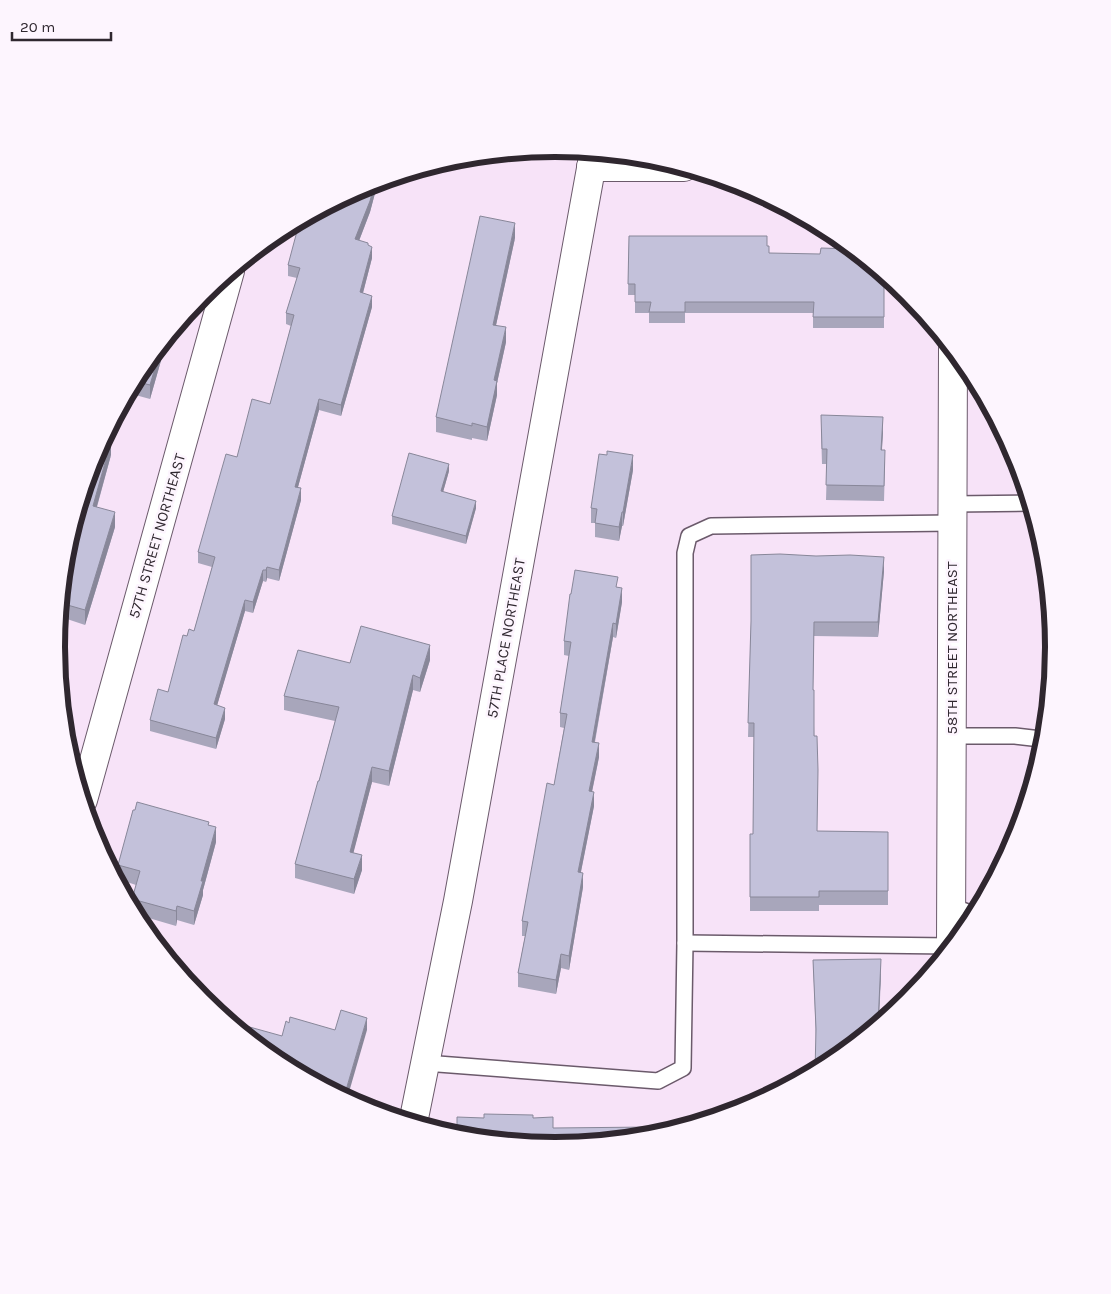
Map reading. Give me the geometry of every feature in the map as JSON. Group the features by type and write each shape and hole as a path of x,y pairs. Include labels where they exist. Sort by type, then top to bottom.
{"street":[{"path":"593,159 625,162"},
{"name":"57TH PLACE NORTHEAST","path":"414,1116 458,902 593,159"},
{"name":"57TH STREET NORTHEAST","path":"86,788 227,283"},
{"name":"58TH STREET NORTHEAST","path":"953,360 952,736 964,910 958,927"}],"lane":[{"path":"425,1063 658,1081 683,1068 685,943 684,553 689,536 711,526 953,513 1024,504"},
{"path":"952,736 1015,736 1038,739"},
{"path":"685,943 944,947"}],"building":[{"path":"372,192 355,239 368,243 372,247 360,292 372,296 341,405 319,399 295,487 301,488 279,570 267,567 266,570 263,570 253,602 245,600 214,704 225,708 216,738 150,720 158,689 168,692 183,635 187,636 189,629 194,631 215,557 198,552 226,454 237,457 252,399 270,404 294,315 286,313 300,268 288,265 297,230 339,207"},
{"path":"480,216 515,223 493,325 506,327 494,380 497,381 487,427 472,423 472,426 436,417"},
{"path":"629,236 767,236 769,253 820,254 821,248 841,249 884,283 884,317 813,317 814,302 685,302 685,312 649,312 651,302 635,302 635,284 628,284"},
{"path":"157,361 150,385 142,383"},
{"path":"821,415 883,417 881,450 885,450 884,486 826,485 827,449 822,449"},
{"path":"111,441 93,506 115,512 85,610 67,605 69,583 74,551 91,489"},
{"path":"607,451 633,455 619,527 595,523 597,509 591,508 599,454 607,455"},
{"path":"409,453 449,464 441,491 476,501 466,536 392,516"},
{"path":"751,555 884,557 878,622 814,622 813,690 814,736 817,736 818,770 817,831 888,832 888,891 819,891 819,897 750,897 750,834 753,834 754,723 748,723"},
{"path":"575,570 618,577 616,587 622,588 616,624 613,623 592,742 599,743 589,791 594,792 578,872 583,873 569,956 561,954 556,980 518,973 528,922 522,921 547,783 554,785 567,714 560,713 571,642 564,641"},
{"path":"361,626 430,645 420,678 413,675 389,771 372,767 350,852 362,855 354,879 295,864 339,707 284,696 298,650 350,663"},
{"path":"137,802 209,822 208,825 216,827 194,911 177,906 176,911 136,900 133,895 140,871 118,865 133,810 135,810"},
{"path":"881,959 878,1016 815,1063 816,1029 813,960"},
{"path":"341,1010 367,1018 346,1090 310,1072 283,1055 244,1025 282,1036 286,1021 289,1023 290,1017 335,1030"},
{"path":"484,1114 533,1115 533,1118 553,1117 553,1128 650,1128 620,1133 556,1138 491,1133 457,1127 457,1117 484,1118"}]}
